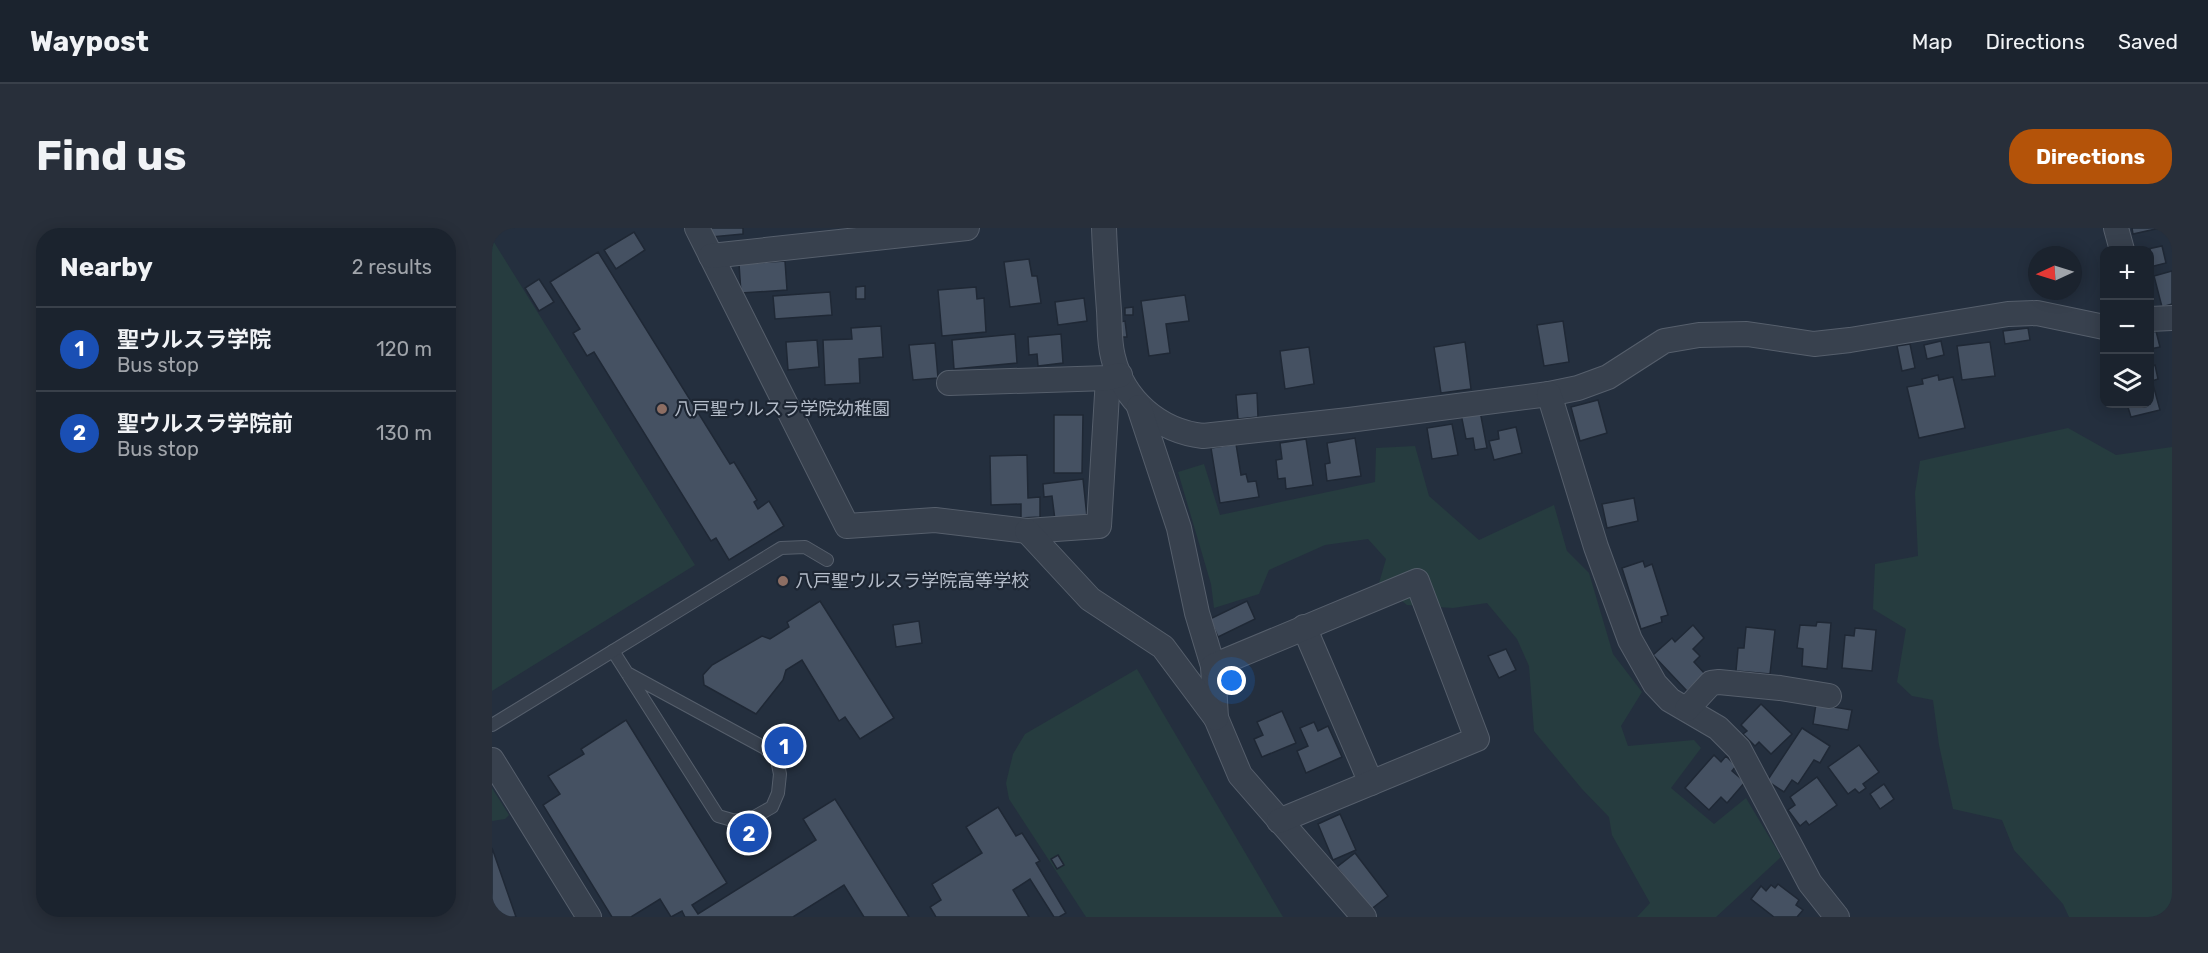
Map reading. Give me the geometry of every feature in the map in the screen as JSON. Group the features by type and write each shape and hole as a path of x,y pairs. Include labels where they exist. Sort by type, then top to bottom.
{"street":[{"path":"697,228 847,526 935,520 1027,531 1099,526 1114,376 1104,228"},
{"path":"711,256 967,228"},
{"path":"2116,228 2121,246"},
{"path":"1114,376 1139,406 1162,423 1184,434 1203,436 1550,394 1578,388 1608,377 1664,340 1699,335 1747,334 1814,344 2007,314 2037,313 2100,326"},
{"path":"2154,319 2172,318"},
{"path":"950,383 1114,376"},
{"path":"1550,394 1596,547 1630,640 1655,684 1671,700 1718,728 1739,749 1810,883 1838,917"},
{"path":"1139,406 1179,528 1197,613 1213,666 1216,718"},
{"path":"1027,531 1090,599 1163,647 1216,718 1240,775 1364,917"},
{"path":"1213,666 1417,581 1477,740 1279,821"},
{"path":"1304,627 1371,783"},
{"path":"1687,709 1711,683 1719,682 1829,696"},
{"path":"492,760 589,917"}],"lane":[{"path":"492,725 781,548 805,547 827,560"},
{"path":"614,651 627,672 718,816 747,821 772,807 778,793 780,774 777,760 765,748 627,672"}],"green space":[{"path":"492,239 695,565 492,691"},
{"path":"2068,428 2116,455 2172,447 2172,917 2069,917 2063,904 2014,850 2002,820 1953,809 1939,745 1933,700 1912,696 1897,682 1906,629 1873,609 1875,564 1918,556 1915,493 1920,461"},
{"path":"1415,446 1429,496 1479,540 1554,505 1567,551 1589,573 1613,654 1642,692 1621,726 1628,746 1694,740 1701,748 1671,788 1714,824 1746,798 1781,857 1716,917 1637,917 1650,903 1612,835 1609,817 1582,789 1534,731 1529,666 1517,639 1487,603 1453,608 1407,605 1379,583 1386,559 1368,539 1325,545 1269,570 1259,594 1214,608 1211,584 1178,472 1204,464 1220,515 1375,482 1376,448"},
{"path":"1137,669 1283,917 1086,917 1009,799 1006,783 1013,754 1025,734"},
{"path":"492,788 509,815 505,819 492,821"}],"building":[{"path":"711,228 743,228 743,234 711,237"},
{"path":"2132,228 2160,228 2133,234"},
{"path":"634,232 645,250 616,269 604,250"},
{"path":"2162,246 2166,263 2154,266 2154,248"},
{"name":"八戸聖ウルスラ学院幼稚園","path":"598,252 730,464 734,462 757,500 754,502 758,509 769,501 784,526 729,560 716,538 711,541 594,352 587,356 573,333 580,329 550,282"},
{"path":"1029,259 1032,276 1037,276 1041,303 1010,307 1004,262"},
{"path":"785,261 787,290 741,293 739,264"},
{"path":"2172,271 2172,304 2162,307 2154,276"},
{"path":"539,279 554,302 539,311 525,288"},
{"path":"865,286 865,299 856,299 856,287"},
{"path":"976,287 977,299 984,298 986,332 942,336 938,290"},
{"path":"830,292 832,315 775,319 773,296"},
{"path":"1185,295 1189,321 1166,324 1170,353 1149,356 1141,301"},
{"path":"1084,298 1087,321 1058,325 1055,302"},
{"path":"1133,307 1133,315 1125,315 1125,308"},
{"path":"1125,321 1127,337 1121,337 1119,322"},
{"path":"1563,321 1569,362 1544,366 1537,325"},
{"path":"881,326 883,357 859,359 860,383 825,385 823,340 852,339 851,328"},
{"path":"2028,328 2030,340 2005,344 2003,331"},
{"path":"2156,331 2160,347 2154,348 2154,332"},
{"path":"1015,334 1017,363 954,369 952,340"},
{"path":"1061,334 1063,363 1038,366 1037,354 1029,355 1028,337"},
{"path":"817,340 819,367 788,370 786,342"},
{"path":"1941,341 1944,355 1927,359 1924,345"},
{"path":"1465,342 1471,389 1441,393 1434,347"},
{"path":"1990,342 1995,376 1962,380 1957,346"},
{"path":"935,343 938,378 913,380 909,345"},
{"path":"1910,344 1915,368 1902,371 1897,346"},
{"path":"1309,347 1314,384 1285,389 1280,351"},
{"path":"2154,365 2158,379 2154,380"},
{"path":"1938,375 1939,380 1953,377 1965,428 1919,438 1907,387 1923,384 1922,379"},
{"path":"2154,388 2160,410 2131,417 2128,408 2154,408"},
{"path":"1257,393 1258,417 1238,419 1236,395"},
{"path":"1598,400 1607,433 1580,441 1571,407"},
{"path":"1480,411 1487,448 1475,450 1473,438 1466,439 1461,414"},
{"path":"1054,415 1083,415 1082,473 1054,473"},
{"path":"1452,424 1458,455 1432,459 1427,428"},
{"path":"1516,427 1522,453 1494,460 1489,441 1499,439 1498,431"},
{"path":"1355,438 1361,476 1327,481 1325,464 1330,463 1327,443"},
{"path":"1306,439 1313,485 1286,489 1285,478 1278,479 1276,460 1282,459 1280,443"},
{"path":"1236,444 1241,475 1246,474 1248,482 1256,481 1259,497 1220,503 1211,448"},
{"path":"1027,455 1028,498 1040,497 1040,517 1021,518 1021,504 991,505 990,456"},
{"path":"1083,479 1087,517 1055,520 1052,496 1044,497 1043,484"},
{"path":"1634,498 1638,521 1607,528 1602,504"},
{"path":"1643,561 1645,567 1652,564 1668,615 1661,617 1662,622 1641,629 1622,568"},
{"path":"820,601 894,718 860,739 845,717 839,721 802,660 786,670 783,680 756,714 704,685 703,675 712,665 762,636 770,639 789,627 787,622"},
{"path":"1247,601 1255,619 1218,637 1210,619"},
{"path":"919,621 922,643 896,647 893,625"},
{"path":"1817,622 1831,623 1827,669 1802,666 1803,649 1797,648 1800,625 1816,626"},
{"path":"1693,625 1704,638 1693,649 1700,656 1694,662 1705,674 1687,691 1653,655 1672,638 1675,642"},
{"path":"1746,627 1775,630 1770,674 1736,671 1738,648 1744,648"},
{"path":"1855,628 1876,630 1872,671 1842,668 1845,635 1854,636"},
{"path":"1506,649 1516,670 1499,678 1488,656"},
{"path":"1761,704 1792,734 1771,754 1759,742 1755,746 1743,734 1747,731 1741,725"},
{"path":"1816,704 1852,710 1848,730 1813,724"},
{"path":"1282,711 1296,743 1262,757 1254,739 1263,735 1257,722"},
{"path":"626,720 727,883 692,905 698,914 816,840 803,819 835,799 909,917 864,917 844,885 793,917 685,917 682,911 671,917 660,899 631,917 612,917 543,805 560,794 548,776 584,754 581,749"},
{"path":"1314,722 1318,731 1328,726 1342,757 1306,773 1297,751 1308,746 1300,728"},
{"path":"1802,728 1830,746 1820,763 1814,760 1798,784 1792,780 1784,792 1767,781"},
{"path":"1859,745 1879,772 1863,784 1866,788 1859,793 1855,789 1848,794 1828,767"},
{"path":"1714,755 1721,762 1726,756 1736,766 1732,771 1745,782 1727,803 1721,797 1709,810 1685,788"},
{"path":"1817,777 1837,805 1809,825 1806,821 1800,826 1788,810 1795,805 1790,797"},
{"path":"1884,784 1894,799 1880,809 1870,794"},
{"path":"998,807 1016,836 1022,833 1040,861 1036,863 1066,913 1054,917 1030,879 1013,890 1029,917 936,917 930,907 941,900 932,884 982,853 966,827"},
{"path":"1340,814 1356,850 1333,860 1318,824"},
{"path":"492,848 516,917 492,917"},
{"path":"1355,853 1388,896 1370,910 1337,867"},
{"path":"1058,855 1064,865 1057,869 1051,859"},
{"path":"1778,884 1799,900 1796,905 1803,910 1797,917 1774,917 1751,899 1761,886 1766,891 1771,885 1775,888"}],"place":[{"name":"八戸聖ウルスラ学院幼稚園","path":"662,409"},
{"name":"八戸聖ウルスラ学院高等学校","path":"783,581"},
{"name":"聖ウルスラ学院","path":"784,746"},
{"name":"聖ウルスラ学院前","path":"749,833"}]}
